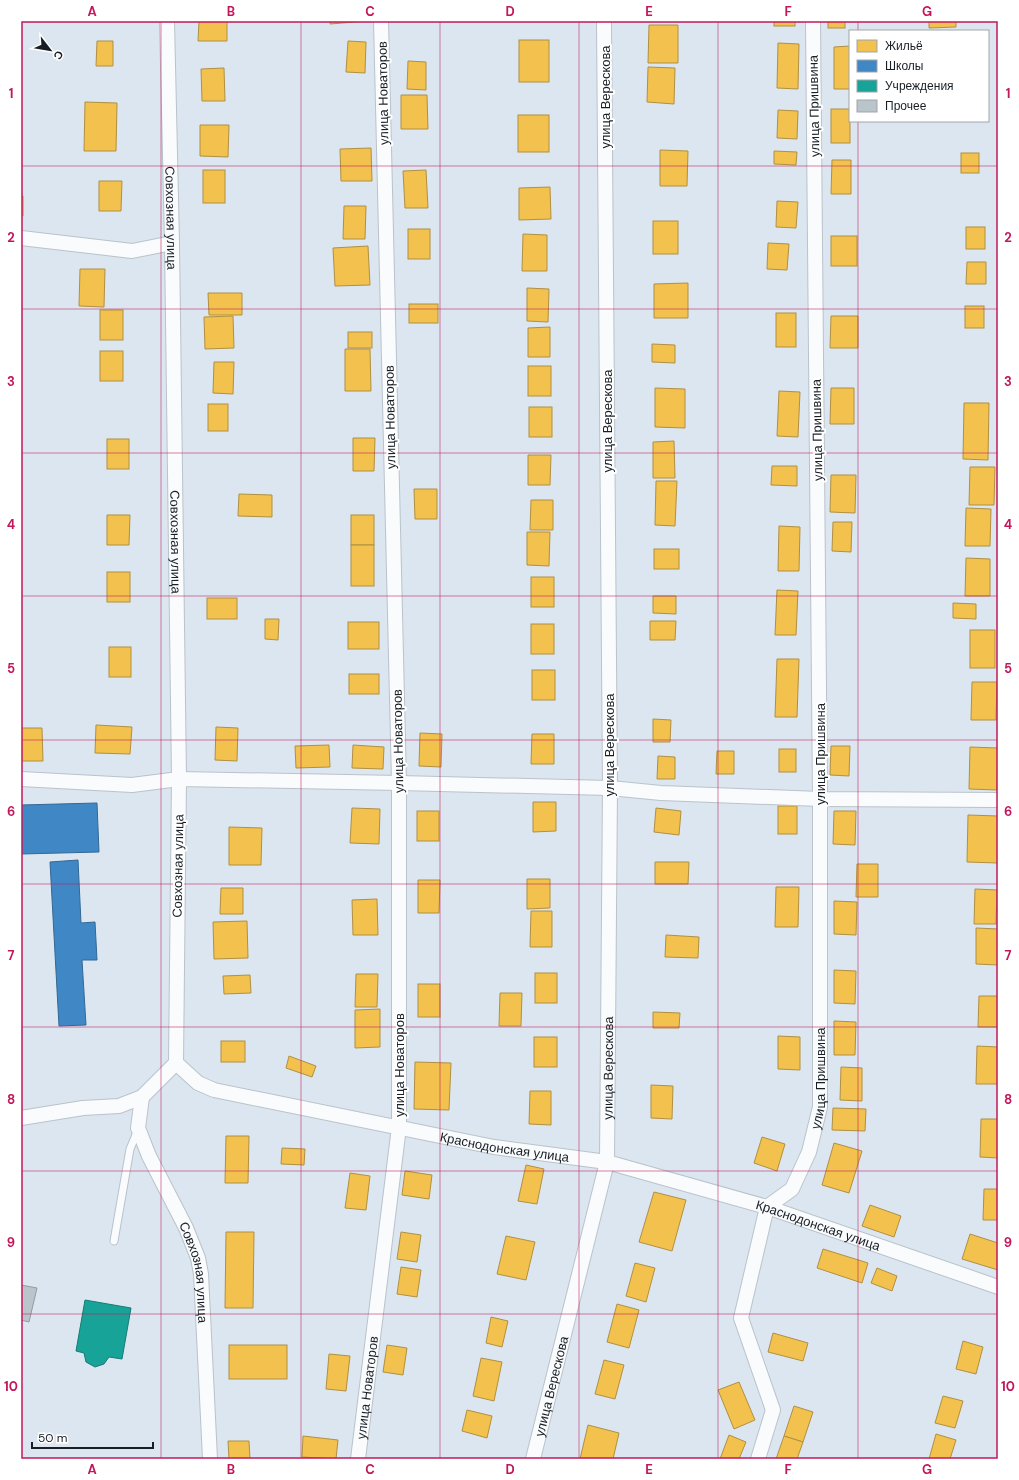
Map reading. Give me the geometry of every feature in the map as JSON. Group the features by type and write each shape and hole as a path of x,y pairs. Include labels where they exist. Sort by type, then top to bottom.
{"street":[{"name":"Совхозная улица","path":"167,21 172,243 179,779 176,1063"},
{"name":"улица Новаторов","path":"358,1459 399,1127 399,783 381,21"},
{"name":"улица Верескова","path":"533,1459 607,1162 610,788 604,21"},
{"name":"улица Пришвина","path":"767,1207 792,1189 809,1152 820,1107 820,799 813,21"},
{"path":"21,238 132,251 172,243"},
{"path":"21,779 132,785 179,779 399,783 610,788 661,793 820,799 998,800"},
{"path":"21,1118 83,1108 119,1106 142,1097 176,1063"},
{"name":"Краснодонская улица","path":"176,1063 198,1083 214,1090 494,1147 607,1162 767,1207 998,1287"},
{"name":"Совхозная улица","path":"142,1097 138,1128 148,1156 186,1228 198,1258 201,1274 210,1459"},
{"path":"758,1459 773,1410 741,1318 767,1207"}],"lane":[{"path":"114,1241 130,1149 138,1128"}],"building: Жильё":[{"path":"199,21 227,21 227,41 198,41"},
{"path":"330,21 367,21 330,24"},
{"path":"774,21 795,21 795,26 774,26"},
{"path":"828,21 845,21 845,28 828,28"},
{"path":"929,21 956,21 956,27 929,28"},
{"path":"649,25 678,25 678,63 648,63"},
{"path":"519,40 549,40 549,82 519,82"},
{"path":"97,41 113,41 113,66 96,66"},
{"path":"348,41 366,42 365,73 346,72"},
{"path":"778,43 799,44 798,89 777,88"},
{"path":"849,46 849,89 834,89 834,47"},
{"path":"408,61 426,62 426,90 407,89"},
{"path":"648,67 675,68 674,104 647,102"},
{"path":"224,68 225,101 202,101 201,69"},
{"path":"401,95 427,95 428,129 401,129"},
{"path":"85,102 117,103 116,151 84,151"},
{"path":"831,109 849,109 850,143 831,143"},
{"path":"778,110 798,111 797,139 777,138"},
{"path":"518,115 549,115 549,152 518,152"},
{"path":"200,125 229,125 228,157 200,156"},
{"path":"371,148 372,181 341,181 340,149"},
{"path":"660,150 688,151 687,186 660,186"},
{"path":"774,151 797,152 796,165 774,164"},
{"path":"961,153 979,153 979,173 961,173"},
{"path":"832,160 851,160 851,194 831,194"},
{"path":"203,170 225,170 225,203 203,203"},
{"path":"426,170 428,208 405,208 403,171"},
{"path":"99,181 122,181 121,211 99,211"},
{"path":"550,187 551,219 519,220 519,188"},
{"path":"21,195 23,196 23,216 21,216"},
{"path":"777,201 798,202 796,228 776,227"},
{"path":"344,206 366,206 365,239 343,239"},
{"path":"653,221 678,221 678,254 653,254"},
{"path":"966,227 985,227 985,249 966,249"},
{"path":"408,229 430,229 430,259 408,259"},
{"path":"523,234 547,235 547,271 522,271"},
{"path":"831,236 857,236 857,266 831,266"},
{"path":"768,243 789,244 787,270 767,269"},
{"path":"368,246 370,285 335,286 333,248"},
{"path":"967,262 986,262 986,284 966,284"},
{"path":"80,269 105,269 104,307 79,306"},
{"path":"688,283 688,318 654,318 654,284"},
{"path":"527,288 549,289 548,322 527,321"},
{"path":"208,293 242,293 242,315 209,315"},
{"path":"409,304 438,304 438,323 409,323"},
{"path":"965,306 984,306 984,328 965,328"},
{"path":"100,310 123,310 123,340 100,340"},
{"path":"776,313 796,313 796,347 776,347"},
{"path":"233,316 234,348 205,349 204,317"},
{"path":"831,316 858,316 858,348 830,348"},
{"path":"550,327 550,357 528,357 528,328"},
{"path":"348,332 372,332 372,348 348,348"},
{"path":"652,344 675,345 675,363 652,362"},
{"path":"345,349 370,349 371,391 345,391"},
{"path":"100,351 123,351 123,381 100,381"},
{"path":"214,362 234,362 233,394 213,393"},
{"path":"528,366 551,366 551,396 528,396"},
{"path":"655,388 685,389 685,428 655,427"},
{"path":"831,388 854,388 854,424 830,424"},
{"path":"779,391 800,392 798,437 777,436"},
{"path":"964,403 989,403 988,460 963,459"},
{"path":"208,404 228,404 228,431 208,431"},
{"path":"529,407 552,407 552,437 529,437"},
{"path":"353,438 375,438 374,471 353,471"},
{"path":"107,439 129,439 129,469 107,469"},
{"path":"674,441 675,478 653,478 653,442"},
{"path":"528,455 551,455 550,485 528,485"},
{"path":"772,466 797,466 797,486 771,485"},
{"path":"970,467 995,467 994,505 969,505"},
{"path":"831,475 856,475 855,513 830,512"},
{"path":"656,481 677,481 675,526 655,525"},
{"path":"414,489 437,489 437,519 415,519"},
{"path":"239,494 272,495 272,517 238,516"},
{"path":"531,500 553,500 553,530 530,530"},
{"path":"966,508 991,509 990,546 965,546"},
{"path":"107,515 130,515 129,545 107,545"},
{"path":"351,515 374,515 374,545 351,545"},
{"path":"833,522 852,522 851,552 832,551"},
{"path":"779,526 800,527 799,571 778,571"},
{"path":"527,532 550,532 549,566 527,565"},
{"path":"351,545 374,545 374,586 351,586"},
{"path":"654,549 679,549 679,569 654,569"},
{"path":"966,558 990,559 990,596 965,596"},
{"path":"107,572 130,572 130,602 107,602"},
{"path":"531,577 554,577 554,607 531,607"},
{"path":"777,590 798,591 796,635 775,635"},
{"path":"653,596 676,596 676,614 653,613"},
{"path":"207,598 237,598 237,619 207,619"},
{"path":"953,603 976,604 976,619 953,618"},
{"path":"265,619 279,619 278,640 265,639"},
{"path":"650,621 676,621 675,640 650,640"},
{"path":"348,622 379,622 379,649 348,649"},
{"path":"531,624 554,624 554,654 531,654"},
{"path":"970,630 995,630 995,668 970,668"},
{"path":"109,647 131,647 131,677 109,677"},
{"path":"777,659 799,659 797,717 775,717"},
{"path":"532,670 555,670 555,700 532,700"},
{"path":"349,674 379,674 379,694 349,694"},
{"path":"972,682 997,682 996,720 971,720"},
{"path":"653,719 671,720 670,742 653,742"},
{"path":"96,725 132,727 130,754 95,753"},
{"path":"216,727 238,728 237,761 215,760"},
{"path":"21,728 42,728 43,761 21,761"},
{"path":"420,733 442,734 441,767 419,766"},
{"path":"532,734 554,734 554,764 531,764"},
{"path":"329,745 330,767 296,768 295,746"},
{"path":"353,745 384,747 383,769 352,768"},
{"path":"831,746 850,746 849,776 830,775"},
{"path":"970,747 998,748 997,790 969,789"},
{"path":"779,749 796,749 796,772 779,772"},
{"path":"717,751 734,751 734,774 716,774"},
{"path":"658,756 675,757 675,779 657,779"},
{"path":"533,802 556,802 556,831 533,832"},
{"path":"778,806 797,806 797,834 778,834"},
{"path":"352,808 380,809 379,844 350,843"},
{"path":"656,808 681,811 679,835 654,832"},
{"path":"417,811 439,811 439,841 417,841"},
{"path":"834,811 856,811 855,845 833,844"},
{"path":"968,815 998,816 998,863 967,862"},
{"path":"229,827 262,828 261,865 229,865"},
{"path":"655,862 689,862 688,884 655,884"},
{"path":"857,864 878,864 878,897 856,897"},
{"path":"527,879 550,879 550,908 527,909"},
{"path":"418,880 440,880 439,913 418,913"},
{"path":"776,887 799,887 798,927 775,927"},
{"path":"221,888 243,888 243,914 220,914"},
{"path":"975,889 997,890 996,924 974,924"},
{"path":"377,899 378,935 353,935 352,900"},
{"path":"834,901 857,902 856,935 834,934"},
{"path":"531,911 552,911 552,947 530,947"},
{"path":"247,921 248,958 214,959 213,922"},
{"path":"976,928 998,929 998,965 976,964"},
{"path":"666,935 699,937 698,958 665,957"},
{"path":"834,970 856,971 855,1004 834,1003"},
{"path":"535,973 557,973 557,1003 535,1003"},
{"path":"356,974 378,974 377,1007 355,1007"},
{"path":"250,975 251,993 224,994 223,976"},
{"path":"418,984 440,984 440,1017 418,1017"},
{"path":"500,993 522,993 521,1026 499,1026"},
{"path":"979,996 998,996 998,1027 978,1027"},
{"path":"380,1009 380,1047 355,1048 355,1010"},
{"path":"653,1012 680,1013 679,1028 653,1028"},
{"path":"834,1021 856,1022 855,1055 834,1055"},
{"path":"778,1036 800,1037 800,1070 778,1069"},
{"path":"534,1037 557,1037 557,1067 534,1067"},
{"path":"221,1041 245,1041 245,1062 221,1062"},
{"path":"977,1046 998,1047 998,1084 976,1084"},
{"path":"289,1056 316,1066 312,1077 286,1068"},
{"path":"415,1062 451,1063 449,1110 414,1109"},
{"path":"841,1067 862,1068 862,1101 840,1100"},
{"path":"651,1085 673,1086 672,1119 651,1118"},
{"path":"530,1091 551,1091 551,1125 529,1124"},
{"path":"833,1108 866,1109 865,1131 832,1130"},
{"path":"981,1119 998,1119 998,1158 980,1157"},
{"path":"226,1136 249,1136 248,1183 225,1183"},
{"path":"762,1137 785,1144 777,1171 754,1163"},
{"path":"834,1143 862,1151 849,1193 822,1185"},
{"path":"282,1148 305,1149 304,1165 281,1164"},
{"path":"526,1165 544,1169 537,1204 518,1201"},
{"path":"405,1171 432,1175 429,1199 402,1195"},
{"path":"350,1173 370,1176 366,1210 345,1208"},
{"path":"984,1189 998,1189 998,1220 983,1220"},
{"path":"654,1192 686,1200 672,1251 639,1242"},
{"path":"870,1205 901,1216 894,1237 862,1226"},
{"path":"226,1232 254,1232 253,1308 225,1308"},
{"path":"401,1232 421,1235 417,1262 397,1259"},
{"path":"970,1234 998,1243 998,1270 962,1259"},
{"path":"506,1236 535,1242 526,1280 497,1274"},
{"path":"823,1249 868,1263 862,1283 817,1268"},
{"path":"635,1263 655,1268 646,1302 626,1296"},
{"path":"401,1267 421,1270 417,1297 397,1294"},
{"path":"877,1268 897,1276 892,1291 871,1283"},
{"path":"617,1304 639,1310 629,1348 607,1342"},
{"path":"491,1317 508,1321 502,1347 486,1343"},
{"path":"773,1333 808,1343 803,1361 768,1352"},
{"path":"963,1341 983,1347 976,1374 956,1369"},
{"path":"229,1345 287,1345 287,1379 229,1379"},
{"path":"387,1345 407,1348 403,1375 383,1372"},
{"path":"329,1354 350,1356 346,1391 326,1389"},
{"path":"481,1358 502,1362 494,1401 473,1396"},
{"path":"604,1360 624,1365 615,1399 595,1394"},
{"path":"739,1382 755,1420 734,1429 718,1390"},
{"path":"943,1396 963,1401 955,1428 935,1423"},
{"path":"794,1406 813,1412 803,1442 784,1436"},
{"path":"467,1410 492,1416 487,1438 462,1431"},
{"path":"588,1425 619,1433 613,1459 580,1459"},
{"path":"936,1434 956,1440 950,1459 929,1459"},
{"path":"729,1435 746,1442 739,1459 720,1459"},
{"path":"303,1436 338,1440 336,1459 302,1457"},
{"path":"784,1436 803,1442 797,1459 776,1459"},
{"path":"228,1441 249,1441 250,1459 229,1459"}],"building: Школы":[{"path":"97,803 99,852 21,854 21,805"},
{"path":"78,860 81,923 95,922 97,960 82,960 86,1025 59,1026 50,862"}],"building: Учреждения":[{"path":"85,1300 131,1308 122,1359 109,1357 104,1364 95,1367 86,1362 84,1353 76,1351"}],"building: Прочее":[{"path":"21,1285 37,1288 29,1322 21,1320"}]}
